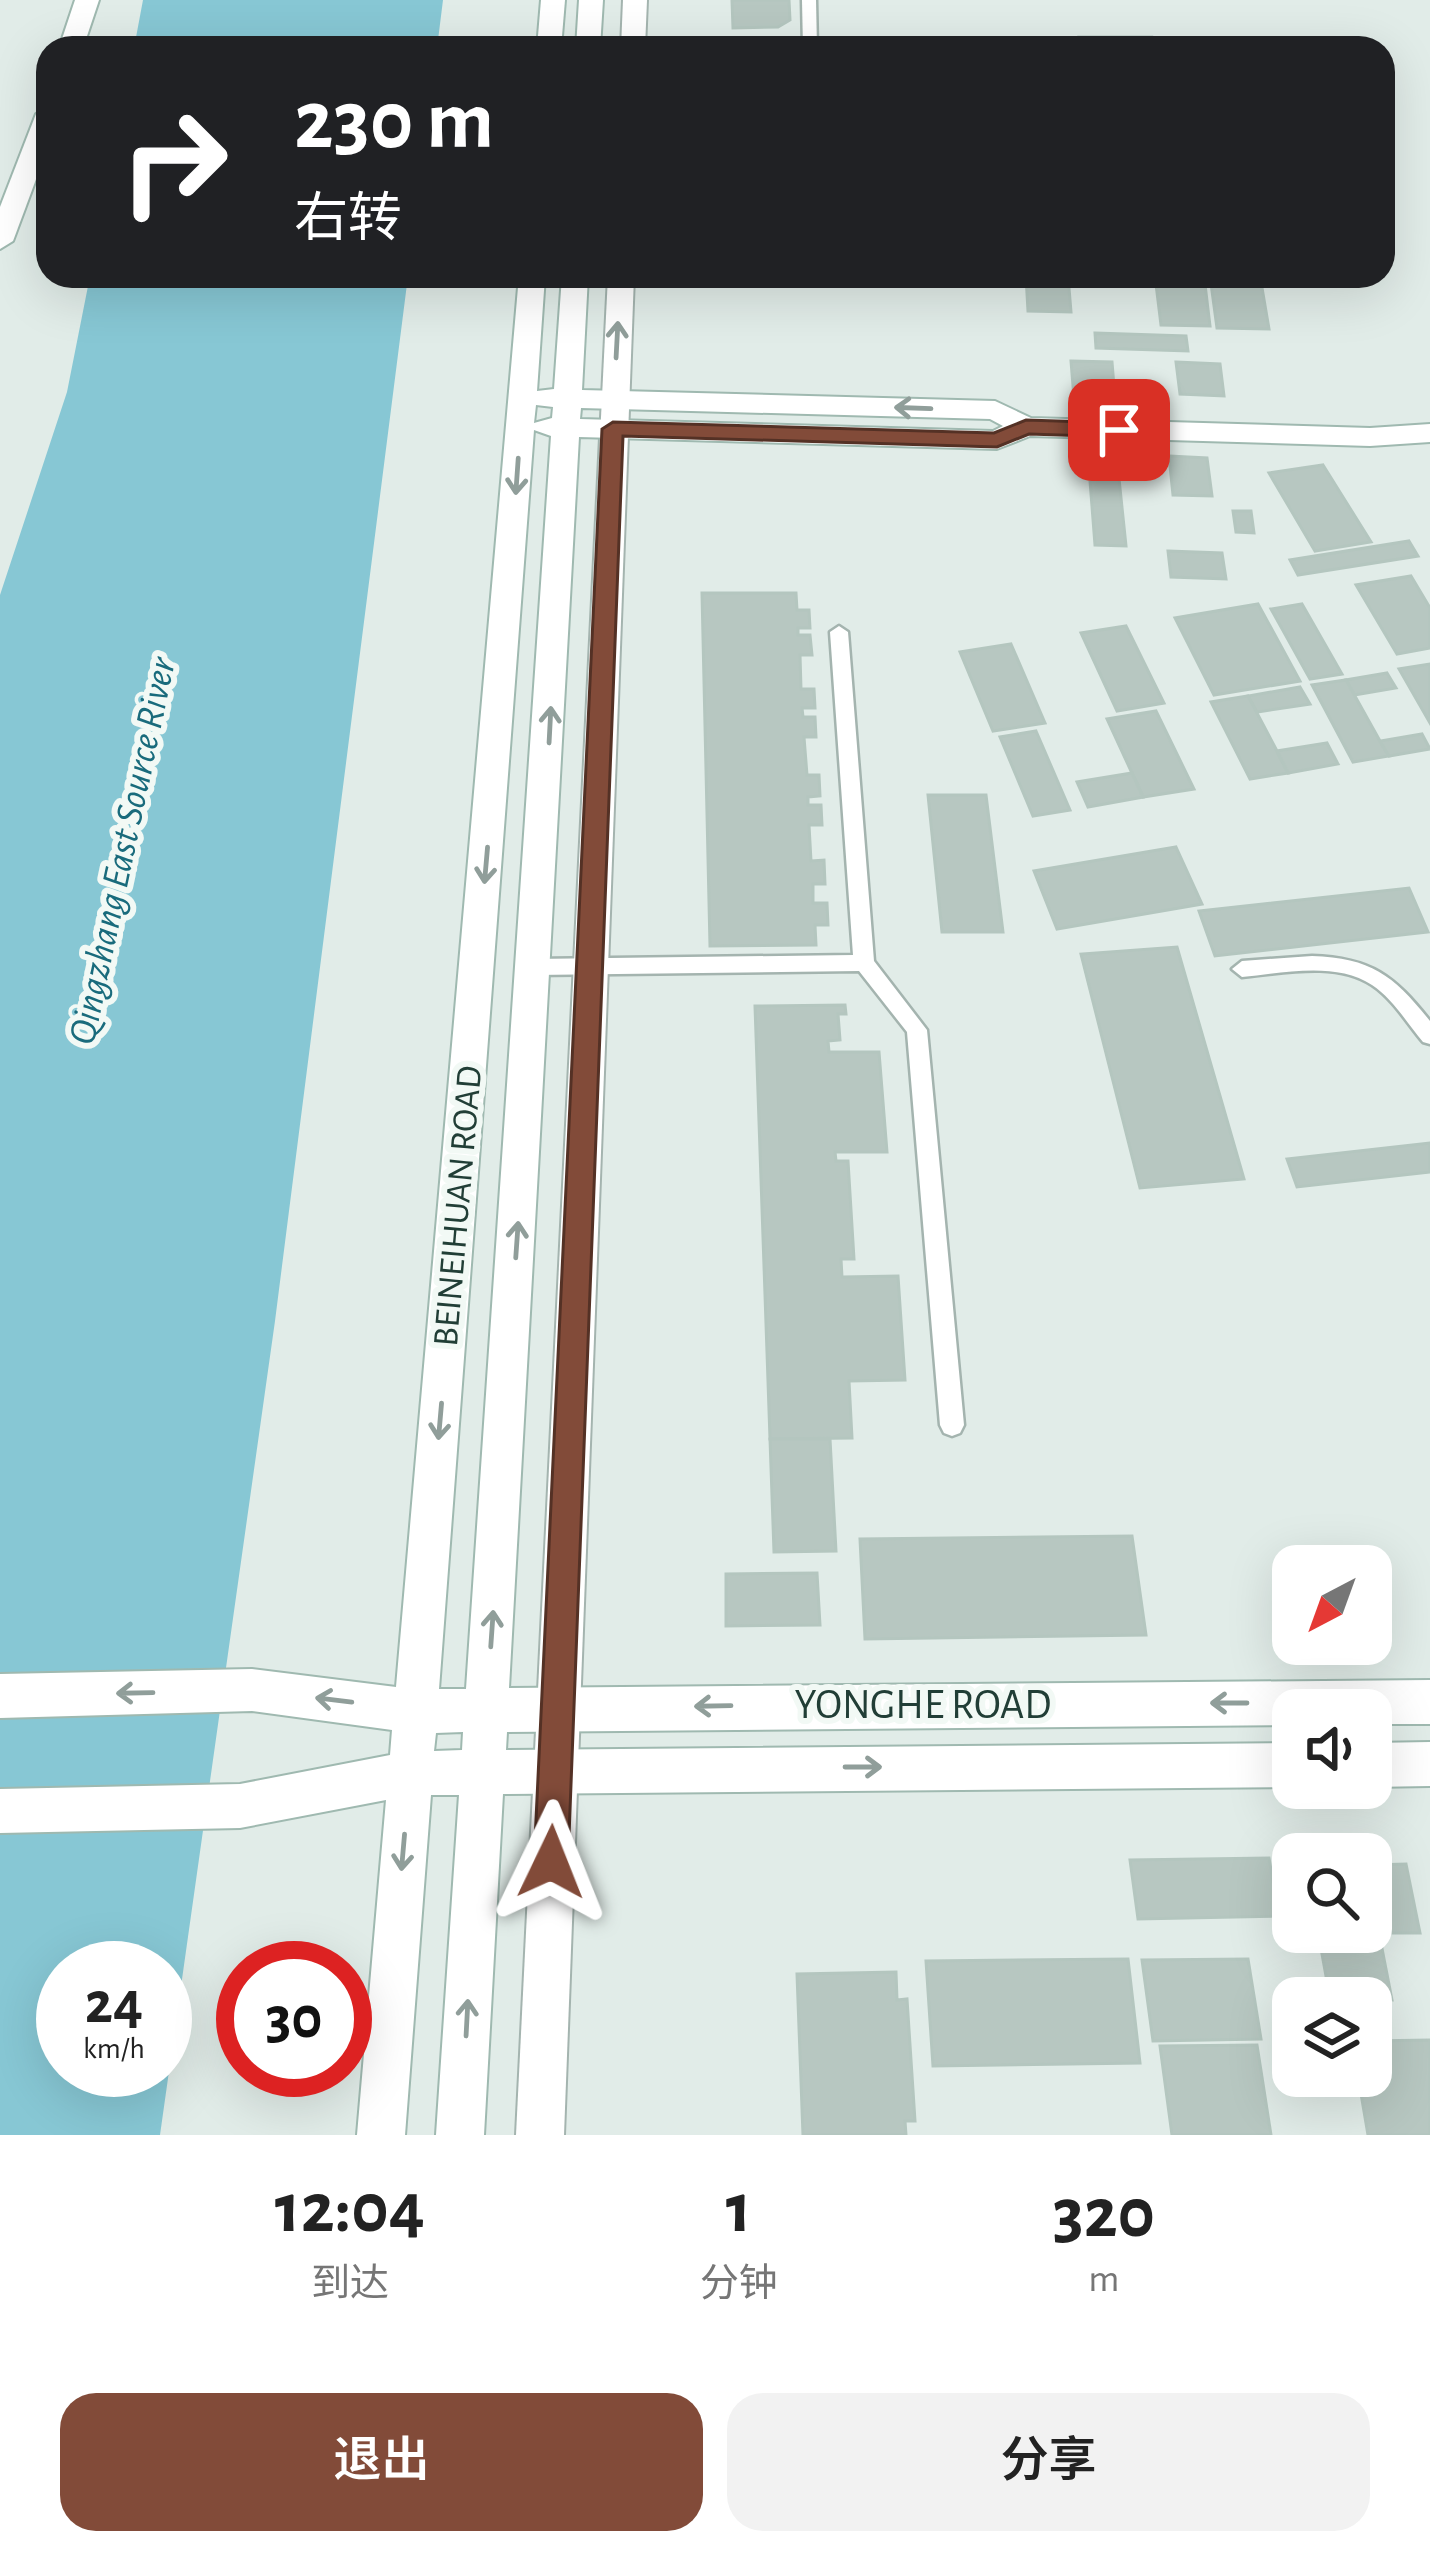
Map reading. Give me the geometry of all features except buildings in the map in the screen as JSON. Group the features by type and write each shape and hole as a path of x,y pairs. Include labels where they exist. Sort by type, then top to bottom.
{"main road":[{"path":"74,36 87,0"},
{"path":"550,36 553,0"},
{"path":"589,36 591,0"},
{"path":"634,36 635,0"},
{"path":"0,241 36,146"},
{"name":"BEINEIHUAN ROAD","path":"381,2135 531,288"},
{"name":"BEINEIHUAN ROAD","path":"460,2135 574,288"},
{"path":"540,2135 620,288"},
{"path":"522,412 997,440 1026,427 1370,437 1430,433"},
{"name":"YONGHE ROAD","path":"0,1696 252,1690 416,1711 1430,1702"},
{"path":"1392,1765 1430,1764"},
{"name":"YONGHE ROAD","path":"0,1811 241,1806 410,1773 1272,1765"}],"lane":[{"path":"809,0 810,36"},
{"path":"839,632 864,963 917,1030 952,1425"},
{"path":"535,967 864,963"},
{"path":"1242,969 1318,964 1352,968 1380,981 1430,1036"}],"water":[{"path":"143,0 443,0 438,36 136,36"},
{"name":"Qingzhang East Source River","path":"88,288 406,288 275,1321 187,1941 36,1941 36,2097 165,2097 160,2135 0,2135 0,595 67,392"}],"route":[{"path":"551,1862 613,429 997,440 1026,427 1119,430"}]}
